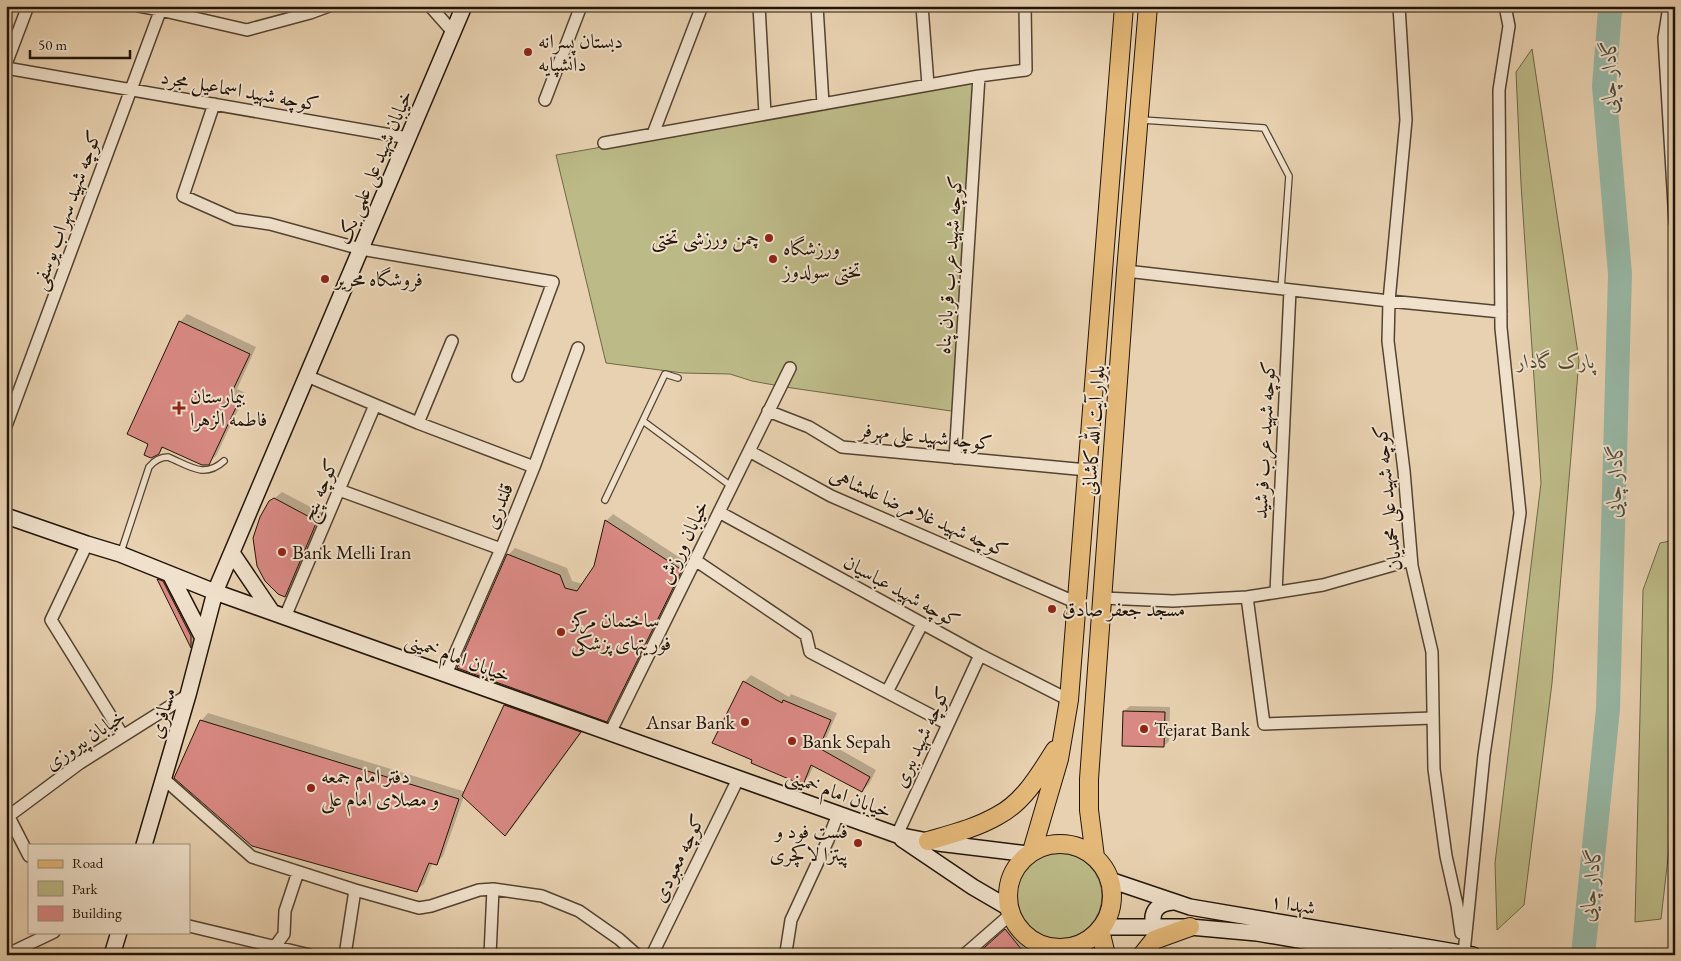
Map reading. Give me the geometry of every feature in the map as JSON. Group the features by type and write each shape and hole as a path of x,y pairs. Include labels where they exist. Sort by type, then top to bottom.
{"main road":[{"name":"خیابان شهید علی علمی یک","path":"215,592 464,6"},
{"name":"بلوار آیت الله کاشانی","path":"1030,852 1059,759 1069,700 1124,6"},
{"name":"بلوار آیت الله کاشانی","path":"1095,857 1089,810 1089,779 1126,271 1148,6"},
{"name":"خیابان امام خمینی","path":"6,516 120,554 215,592 897,835"},
{"path":"232,553 279,615"},
{"path":"171,576 203,638"},
{"name":"مسافری","path":"144,844 188,695 215,592"},
{"path":"1072,660 1098,663"},
{"path":"928,841 976,826 999,816 1017,801 1040,773 1062,739"},
{"path":"897,835 928,841 1030,852"},
{"path":"897,835 1010,911"},
{"path":"1065,844 1084,850 1095,857 1110,880 1112,892 1112,904 1101,929 1089,940 1077,946 1042,949 1021,932 1010,911 1007,896 1013,872 1030,852 1045,846 1065,844"},
{"name":"شهدا ۱","path":"1110,880 1190,908 1469,954"},
{"path":"1155,928 1152,920 1154,911 1164,902 1173,902"},
{"name":"شهدا ۱","path":"1101,929 1190,927 1257,933 1385,955"},
{"path":"1142,955 1154,940 1190,927"},
{"path":"1101,929 1106,955"},
{"path":"112,955 117,934"}],"street":[{"path":"6,64 28,6"},
{"path":"139,6 161,8 247,30 308,10 330,6"},
{"path":"430,6 453,32"},
{"path":"545,100 581,6"},
{"path":"652,134 702,6"},
{"path":"760,6 765,114"},
{"path":"817,6 823,104"},
{"path":"922,6 928,85"},
{"path":"604,143 979,76 1026,70 1025,6"},
{"name":"کوچه شهید علی محمدیان","path":"1399,6 1406,120 1389,301 1388,341 1404,471 1411,560 1432,652 1434,769 1446,856 1469,954"},
{"path":"1469,954 1484,755 1520,513 1501,312 1499,90 1509,26 1505,6"},
{"path":"1669,6 1664,38 1675,222"},
{"name":"کوچه شهید سهراب یوسفی","path":"6,426 161,8"},
{"name":"کوچه شهید اسماعیل مجرد","path":"6,68 408,138"},
{"name":"کوچه شهید عرب قربان پناه","path":"955,458 979,76"},
{"path":"214,104 184,196 235,219 270,224 361,249 553,282 518,376"},
{"path":"1126,271 1501,312"},
{"name":"کوچه شهید عرب فرشید","path":"1276,592 1286,289"},
{"path":"418,423 452,341"},
{"name":"قلندری","path":"446,674 501,549 578,348"},
{"name":"خیابان ورزش","path":"610,732 790,368"},
{"path":"307,376 418,423 534,467"},
{"name":"کوچه پنج","path":"279,615 339,490 375,405"},
{"name":"کوچه شهید علی مهرفر","path":"768,412 809,427 842,447 1087,470"},
{"name":"کوچه شهید غلامرضا علمشاهی","path":"749,451 831,496 1077,602"},
{"path":"339,490 501,549"},
{"name":"کوچه شهید عباسیان","path":"719,512 922,624 1069,700"},
{"path":"87,544 51,620 123,736"},
{"path":"695,560 806,635 810,652 948,724"},
{"path":"1103,598 1173,601 1247,597 1323,585 1411,560"},
{"path":"1247,597 1264,724 1433,718"},
{"path":"887,692 922,624"},
{"name":"کوچه شهید ببری","path":"897,835 980,655"},
{"name":"خیابان پیروزی","path":"8,818 80,763 188,695"},
{"path":"164,778 252,857 419,908 431,906 478,890 542,896 580,911 619,939 637,955"},
{"name":"کوچه معبودی","path":"652,955 738,779"},
{"path":"788,953 791,920 838,814"},
{"path":"8,818 28,854"},
{"path":"272,951 284,934 285,911 298,872"},
{"path":"345,955 355,890"},
{"path":"490,955 493,890"},
{"path":"964,955 1010,911"},
{"path":"190,926 272,951 310,955"},
{"path":"6,955 50,934"}],"lane":[{"path":"1138,119 1264,128 1289,176 1286,289"},
{"path":"605,500 665,374 678,378"},
{"path":"643,421 731,486"},
{"path":"120,554 149,467 152,463 163,457 168,457 204,471 217,467 224,461"}],"green space":[{"name":"پارک گادار","path":"1532,49 1579,360 1552,683 1524,905 1497,930 1495,863 1541,483 1521,184 1516,72"},
{"name":"ورزشگاه تختی سولدوز","path":"974,82 958,412 785,387 752,381 730,374 683,373 606,363 556,155"},
{"path":"1675,540 1675,796 1661,919 1635,922 1643,590 1660,543"},
{"path":"1051,853 1067,853 1076,856 1090,865 1099,879 1102,896 1099,913 1090,927 1076,936 1067,939 1051,939 1035,932 1023,920 1016,904 1016,888 1023,872 1035,860"}],"building":[{"path":"179,321 250,354 230,396 239,401 209,465 202,465 162,447 159,454 151,458 144,455 148,444 127,434"},
{"name":"Bank Melli Iran","path":"274,498 317,521 285,597 278,594 265,581 257,566 253,538 260,517 269,501"},
{"name":"ساختمان مرکز فوریتهای پزشکی","path":"605,520 682,570 607,722 457,668 507,554 560,575 565,588 577,591 594,566"},
{"path":"157,579 163,581 191,636 191,648"},
{"path":"743,681 782,703 783,700 831,720 819,748 870,777 862,792 811,765 803,785 751,763 752,760 712,743"},
{"path":"504,705 581,732 505,836 462,796"},
{"name":"Tejarat Bank","path":"1123,711 1165,712 1164,747 1122,746"},
{"name":"دفتر امام جمعه و مصلای امام علی","path":"200,720 459,799 437,865 429,863 417,892 252,846 174,778"},
{"path":"1005,929 1026,955 976,955"}],"waterway":[{"name":"گادار چایی","path":"1583,955 1608,709 1620,274 1604,86 1610,10 1613,6"}],"place":[{"name":"دبستان پسرانه دانشپایه","path":"528,52"},
{"name":"چمن ورزشی تختی","path":"769,238"},
{"name":"ورزشگاه تختی سولدوز","path":"773,259"},
{"name":"فروشگاه محریر","path":"325,279"},
{"name":"بیمارستان فاطمه الزهرا","path":"179,408"},
{"name":"Bank Melli Iran","path":"282,552"},
{"name":"مسجد جعفر صادق","path":"1052,609"},
{"name":"ساختمان مرکز فوریتهای پزشکی","path":"561,632"},
{"name":"Ansar Bank","path":"745,722"},
{"name":"Tejarat Bank","path":"1144,729"},
{"name":"Bank Sepah","path":"792,741"},
{"name":"دفتر امام جمعه و مصلای امام علی","path":"311,788"},
{"name":"فست فود و پیتزا لاکچری","path":"858,843"}]}
